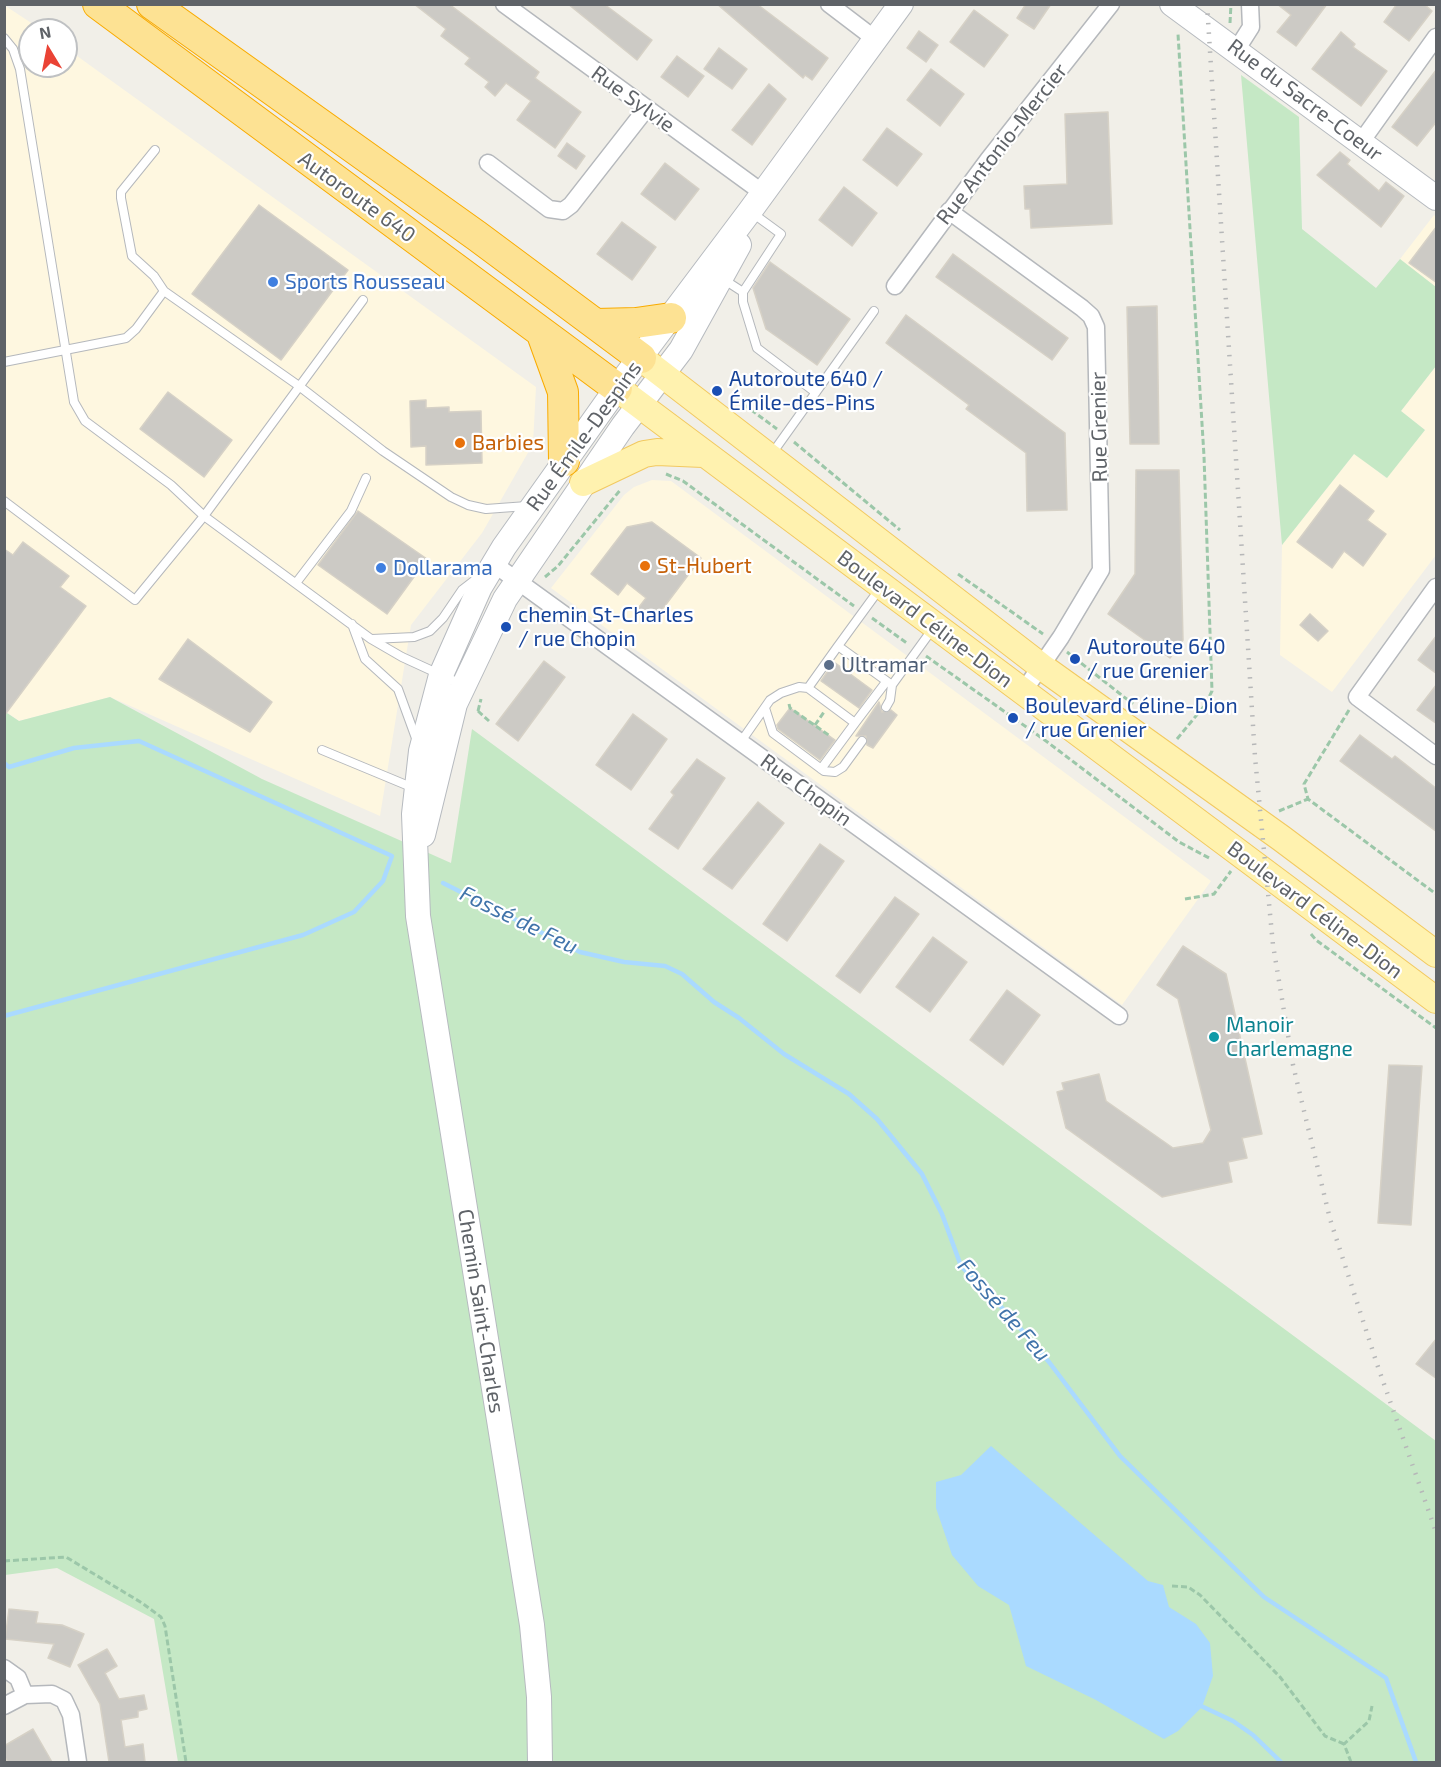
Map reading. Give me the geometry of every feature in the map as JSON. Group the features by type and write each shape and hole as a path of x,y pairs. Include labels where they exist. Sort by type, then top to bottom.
{"highway":[{"name":"Autoroute 640","path":"98,4 628,396"},
{"name":"Autoroute 640","path":"152,4 652,366"},
{"path":"596,324 636,323 670,318"},
{"path":"543,334 563,392 574,472"}],"main road":[{"name":"Rue Émile-Despins","path":"463,685 574,472 652,366 670,318 901,4"},
{"name":"Rue du Sacre-Coeur","path":"1180,11 1237,49 1437,198"},
{"name":"Rue Émile-Despins","path":"652,366 681,350 741,241 757,202"},
{"name":"Boulevard Céline-Dion","path":"652,366 1042,666 1281,838 1437,954"},
{"name":"Boulevard Céline-Dion","path":"628,396 1437,1000"},
{"path":"574,472 657,452 703,454"},
{"name":"Rue Émile-Despins","path":"441,675 494,564 533,505 574,472"},
{"name":"Chemin Saint-Charles","path":"441,675 421,751 424,792 415,861 416,899 427,981 532,1625 539,1696 540,1762"},
{"name":"Chemin Saint-Charles","path":"424,792 463,685"}],"street":[{"name":"Rue Sylvie","path":"504,4 646,109 757,202"},
{"path":"829,4 875,39"},
{"name":"Rue Antonio-Mercier","path":"895,286 949,212 1111,4"},
{"path":"1237,49 1251,27 1250,4"},
{"path":"1361,142 1437,37"},
{"path":"488,163 549,209 558,212 571,205 646,109"},
{"name":"Rue Grenier","path":"949,212 1082,308 1095,323 1102,563 1098,576 1057,643 1023,692"},
{"name":"Rue Chopin","path":"494,564 1119,1016"},
{"path":"1437,587 1357,697 1437,756"},
{"path":"4,1668 18,1678 25,1695"},
{"path":"4,1706 25,1695 52,1694 64,1700 70,1716 78,1762"}],"lane":[{"path":"4,38 13,49 20,69 74,402 85,421 171,485 204,516 371,639 463,685"},
{"path":"155,150 121,192 121,198 132,256 154,276 164,291 299,386 383,451 451,497 468,505 493,509 533,505"},
{"path":"757,202 781,234 743,292 743,302 759,351 815,392"},
{"path":"722,278 743,292"},
{"path":"4,362 126,338 136,329 164,291"},
{"path":"4,501 135,600 204,516 363,300"},
{"path":"770,456 874,311"},
{"path":"296,583 351,511 366,478"},
{"path":"371,639 414,637 430,631 443,618 462,590 494,564"},
{"path":"808,688 881,587"},
{"path":"352,624 365,659 398,689 421,751"},
{"path":"821,769 855,723 917,650 934,626"},
{"path":"838,646 889,684 890,700 886,707"},
{"path":"740,743 773,697 799,687 808,688 855,723"},
{"path":"765,708 773,733 821,769 830,772 839,770 862,741"},
{"path":"322,750 424,792"}],"path":[{"path":"1229,25 1231,4"},
{"path":"1168,732 1177,739 1205,705 1212,691 1204,456 1180,11"},
{"path":"731,402 735,398 784,434 904,533"},
{"path":"658,473 683,481 1046,741 1179,842 1221,865"},
{"path":"543,578 558,566 624,486"},
{"path":"951,569 1057,643 1140,710"},
{"path":"1357,697 1304,784 1308,799 1437,894"},
{"path":"790,708 835,740"},
{"path":"478,711 489,721"},
{"path":"1185,899 1214,894 1231,870 1240,875"},
{"path":"1310,931 1316,940 1437,1028"},
{"path":"4,1562 66,1557 161,1617 165,1626 186,1762"},
{"path":"1172,1586 1188,1587 1200,1595 1280,1677 1326,1736 1344,1744 1351,1762"},
{"path":"1344,1744 1369,1720 1372,1706"}],"shaded area":[{"path":"4,5 24,18 18,18 18,78 78,78 78,57 536,387 533,444 482,533 411,625 380,816 110,697 19,721 5,711"},
{"path":"1434,215 1436,217 1436,287 1400,259"},
{"path":"1436,366 1436,555 1332,692 1280,655 1282,545 1355,453 1386,478 1425,430 1401,411"},
{"path":"652,480 671,481 1211,881 1122,1005 551,588 624,495 634,487"}],"green space":[{"path":"1241,75 1299,117 1302,229 1376,288 1400,259 1436,287 1436,366 1401,411 1425,430 1387,478 1354,454 1282,545"},
{"path":"110,697 262,779 451,863 472,729 1436,1441 1436,1762 178,1762 154,1619 57,1568 5,1575 4,711 19,721"}],"water":[{"path":"991,1446 1148,1581 1163,1585 1169,1607 1196,1624 1210,1643 1213,1676 1202,1707 1178,1731 1164,1739 1096,1700 1026,1666 1009,1605 978,1586 952,1555 936,1508 936,1482 961,1475"}],"building":[{"path":"414,4 449,4 539,72 535,78 581,112 555,148 517,120 531,101 506,83 495,96 485,87 489,82 465,64 470,58 441,36 446,29"},
{"path":"568,4 604,4 652,40 637,60"},
{"path":"717,4 757,4 828,58 812,80 805,75 803,78"},
{"path":"1026,4 1051,4 1034,29 1017,18"},
{"path":"1277,4 1327,4 1296,46 1277,32 1291,15"},
{"path":"1397,4 1424,4 1432,11 1409,41 1384,22"},
{"path":"974,10 1008,35 984,67 950,42"},
{"path":"919,31 938,45 926,62 907,48"},
{"path":"1341,32 1355,44 1353,47 1387,71 1361,106 1312,69"},
{"path":"719,48 747,69 732,89 704,69"},
{"path":"677,56 704,76 688,97 661,77"},
{"path":"931,69 964,94 940,126 907,100"},
{"path":"1437,69 1437,121 1417,146 1392,127"},
{"path":"769,84 786,99 752,145 732,130"},
{"path":"1108,112 1112,224 1031,228 1030,209 1025,209 1024,186 1067,184 1065,114"},
{"path":"887,128 922,154 897,186 863,160"},
{"path":"567,143 585,156 576,169 558,156"},
{"path":"1340,152 1350,160 1347,164 1379,191 1386,182 1404,196 1381,227 1317,175"},
{"path":"665,163 699,189 675,220 641,194"},
{"path":"844,187 877,213 852,246 819,220"},
{"path":"259,205 348,270 281,360 192,294"},
{"path":"622,222 656,247 632,280 597,254"},
{"path":"1437,226 1437,283 1409,263"},
{"path":"953,254 1068,338 1052,360 936,277"},
{"path":"770,262 850,319 817,365 766,329 753,288"},
{"path":"1157,306 1159,444 1130,444 1127,307"},
{"path":"906,315 1065,433 1067,510 1027,511 1026,453 966,409 969,405 886,343"},
{"path":"168,392 232,440 204,477 140,429"},
{"path":"426,400 426,408 449,407 449,412 481,411 482,463 426,465 426,446 411,447 410,401"},
{"path":"1136,470 1179,470 1183,640 1170,658 1108,614 1135,574"},
{"path":"1340,485 1374,511 1367,520 1386,534 1363,566 1344,551 1332,568 1297,542"},
{"path":"358,511 427,559 387,614 318,565"},
{"path":"652,522 701,558 652,623 636,611 646,598 627,583 618,595 591,574 627,527"},
{"path":"23,542 69,576 60,587 86,606 4,716 4,549 13,555"},
{"path":"1310,614 1328,631 1318,641 1300,625"},
{"path":"1437,635 1437,674 1418,660"},
{"path":"188,639 272,702 250,732 159,679"},
{"path":"544,661 565,677 518,741 496,724"},
{"path":"834,662 872,690 859,708 821,681"},
{"path":"1437,684 1437,724 1417,710"},
{"path":"879,702 882,712 891,710 897,715 873,748 867,745 866,736 856,736"},
{"path":"790,708 835,740 820,760 778,729 777,725"},
{"path":"633,714 667,739 631,790 596,765"},
{"path":"1360,735 1392,759 1395,756 1437,789 1437,832 1340,761"},
{"path":"697,759 725,778 678,849 649,829 674,795 671,792"},
{"path":"758,802 784,823 732,889 703,869"},
{"path":"820,844 844,861 787,941 763,924"},
{"path":"895,897 919,914 860,993 836,976"},
{"path":"933,937 967,962 930,1012 896,987"},
{"name":"Manoir Charlemagne","path":"1183,946 1226,974 1262,1134 1242,1138 1247,1158 1228,1162 1232,1182 1162,1197 1066,1128 1057,1092 1064,1090 1062,1083 1099,1074 1106,1101 1173,1148 1203,1143 1211,1130 1178,999 1157,985"},
{"path":"1007,990 1040,1015 1003,1065 970,1040"},
{"path":"1389,1065 1422,1066 1411,1225 1378,1223"},
{"path":"1437,1338 1437,1379 1416,1364"},
{"path":"9,1609 38,1612 36,1623 62,1625 84,1634 70,1667 48,1658 54,1644 5,1639"},
{"path":"107,1649 117,1666 105,1673 119,1699 144,1695 147,1709 138,1711 138,1717 121,1720 125,1747 143,1744 145,1762 109,1762 100,1704 78,1665"},
{"path":"33,1729 52,1762 8,1762 4,1756 4,1746"}],"waterway":[{"path":"4,763 9,767 74,748 139,741 392,856 383,881 354,912 303,935 4,1016"},
{"name":"Fossé de Feu","path":"443,883 580,952 624,962 665,966 682,974 714,1002 739,1018 784,1054 849,1094 877,1119 922,1174 942,1214 961,1266 1008,1314 1049,1362 1120,1456 1264,1597 1386,1678 1416,1762"},
{"path":"1199,1705 1233,1721 1253,1735 1281,1762"}],"railway":[{"path":"1207,4 1255,757 1273,945 1293,1065 1330,1219 1377,1364 1436,1532"}],"place":[{"name":"Sports Rousseau","path":"273,282"},
{"name":"Autoroute 640 / Émile-des-Pins","path":"717,391"},
{"name":"Barbies","path":"460,443"},
{"name":"St-Hubert","path":"645,566"},
{"name":"Dollarama","path":"381,568"},
{"name":"chemin St-Charles / rue Chopin","path":"506,627"},
{"name":"Autoroute 640 / rue Grenier","path":"1075,659"},
{"name":"Ultramar","path":"829,665"},
{"name":"Boulevard Céline-Dion / rue Grenier","path":"1013,718"},
{"name":"Manoir Charlemagne","path":"1214,1037"}]}
